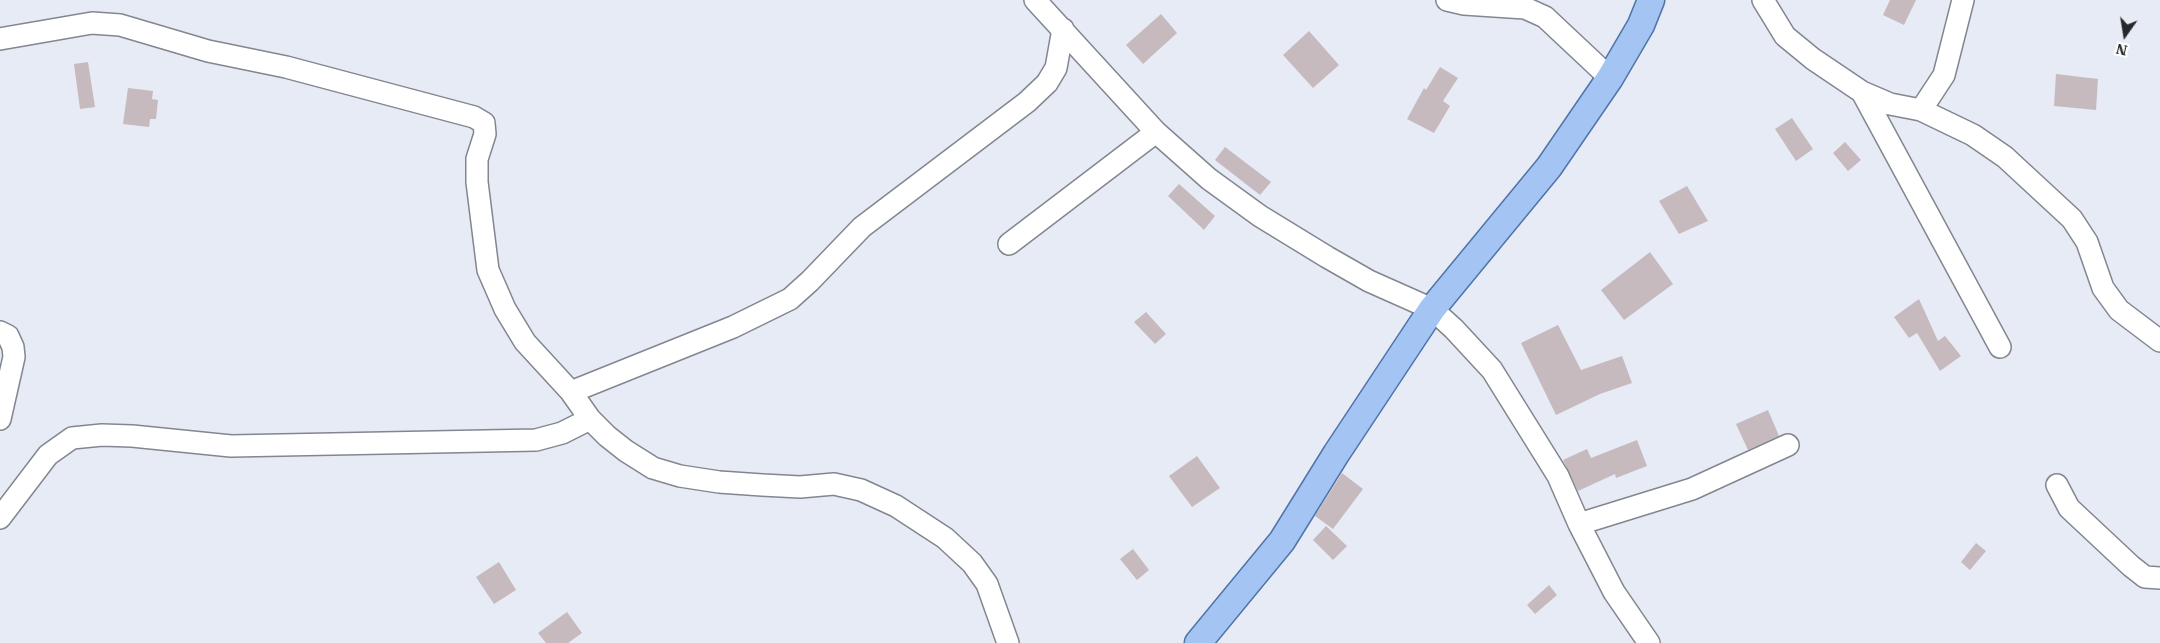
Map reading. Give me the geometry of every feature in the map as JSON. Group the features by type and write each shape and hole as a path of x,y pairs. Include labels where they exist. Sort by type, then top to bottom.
{"main road":[{"path":"1198,643 1282,541 1336,454 1432,309 1549,167 1610,78 1641,25 1651,0"}],"street":[{"path":"1035,0 1156,132 1209,179 1260,216 1369,281 1432,309 1454,329 1492,370 1558,476 1579,524 1614,592 1649,643"},
{"path":"1447,0 1464,4 1525,8 1545,17 1610,78"},
{"path":"1763,0 1786,36 1813,59 1862,92 1890,104 1921,110 1974,134 2005,157 2072,219 2087,242 2103,288 2119,310 2160,341"},
{"path":"1921,110 1944,75 1963,0"},
{"path":"0,39 92,23 120,25 208,51 286,67 474,117 484,123 485,134 477,159 477,182 488,270 505,309 525,342 571,392 590,418 607,436 653,468 680,476 762,486 800,487 834,484 861,490 896,506 945,538 972,563 988,584 1008,643"},
{"path":"571,392 733,327 790,299 862,227 1026,102 1047,83 1056,68 1063,29"},
{"path":"1862,92 2000,347"},
{"path":"1009,244 1156,132"},
{"path":"0,332 8,336 13,347 14,357 0,419"},
{"path":"0,518 48,455 72,438 102,435 132,436 231,446 536,440 562,433 590,418"},
{"path":"1579,524 1692,489 1788,445"},
{"path":"2057,485 2069,508 2131,566 2145,576 2160,578"}],"building":[{"path":"1890,0 1916,0 1904,25 1883,15"},
{"path":"1161,14 1177,33 1143,64 1126,45"},
{"path":"1309,31 1339,65 1313,88 1283,55"},
{"path":"88,62 95,107 80,109 74,64"},
{"path":"1440,67 1458,78 1443,101 1450,106 1434,133 1407,119 1424,88 1426,90"},
{"path":"2056,74 2098,79 2096,110 2054,106"},
{"path":"128,88 153,91 152,99 158,100 156,119 150,119 149,127 123,124"},
{"path":"1792,118 1813,149 1796,161 1775,129"},
{"path":"1845,142 1861,160 1848,171 1833,153"},
{"path":"1225,147 1271,182 1260,195 1215,160"},
{"path":"1179,184 1215,216 1204,230 1168,196"},
{"path":"1687,186 1708,221 1679,234 1659,201"},
{"path":"1650,252 1673,284 1624,320 1601,290"},
{"path":"1919,299 1938,341 1945,336 1961,356 1940,371 1917,333 1909,338 1894,317"},
{"path":"1146,312 1166,334 1155,344 1134,322"},
{"path":"1558,325 1581,370 1622,356 1632,383 1600,394 1556,415 1521,343"},
{"path":"1768,410 1779,436 1748,450 1736,424"},
{"path":"1637,440 1647,466 1616,478 1615,474 1578,491 1563,460 1587,449 1591,458"},
{"path":"1197,456 1220,488 1192,507 1169,476"},
{"path":"1342,473 1363,489 1333,529 1315,516"},
{"path":"1326,526 1347,546 1333,560 1313,540"},
{"path":"1976,543 1986,551 1970,570 1961,562"},
{"path":"1133,549 1149,570 1137,580 1120,559"},
{"path":"499,562 516,590 494,604 476,577"},
{"path":"1549,585 1557,595 1535,614 1527,605"},
{"path":"567,612 582,633 568,643 546,643 538,633"}]}
